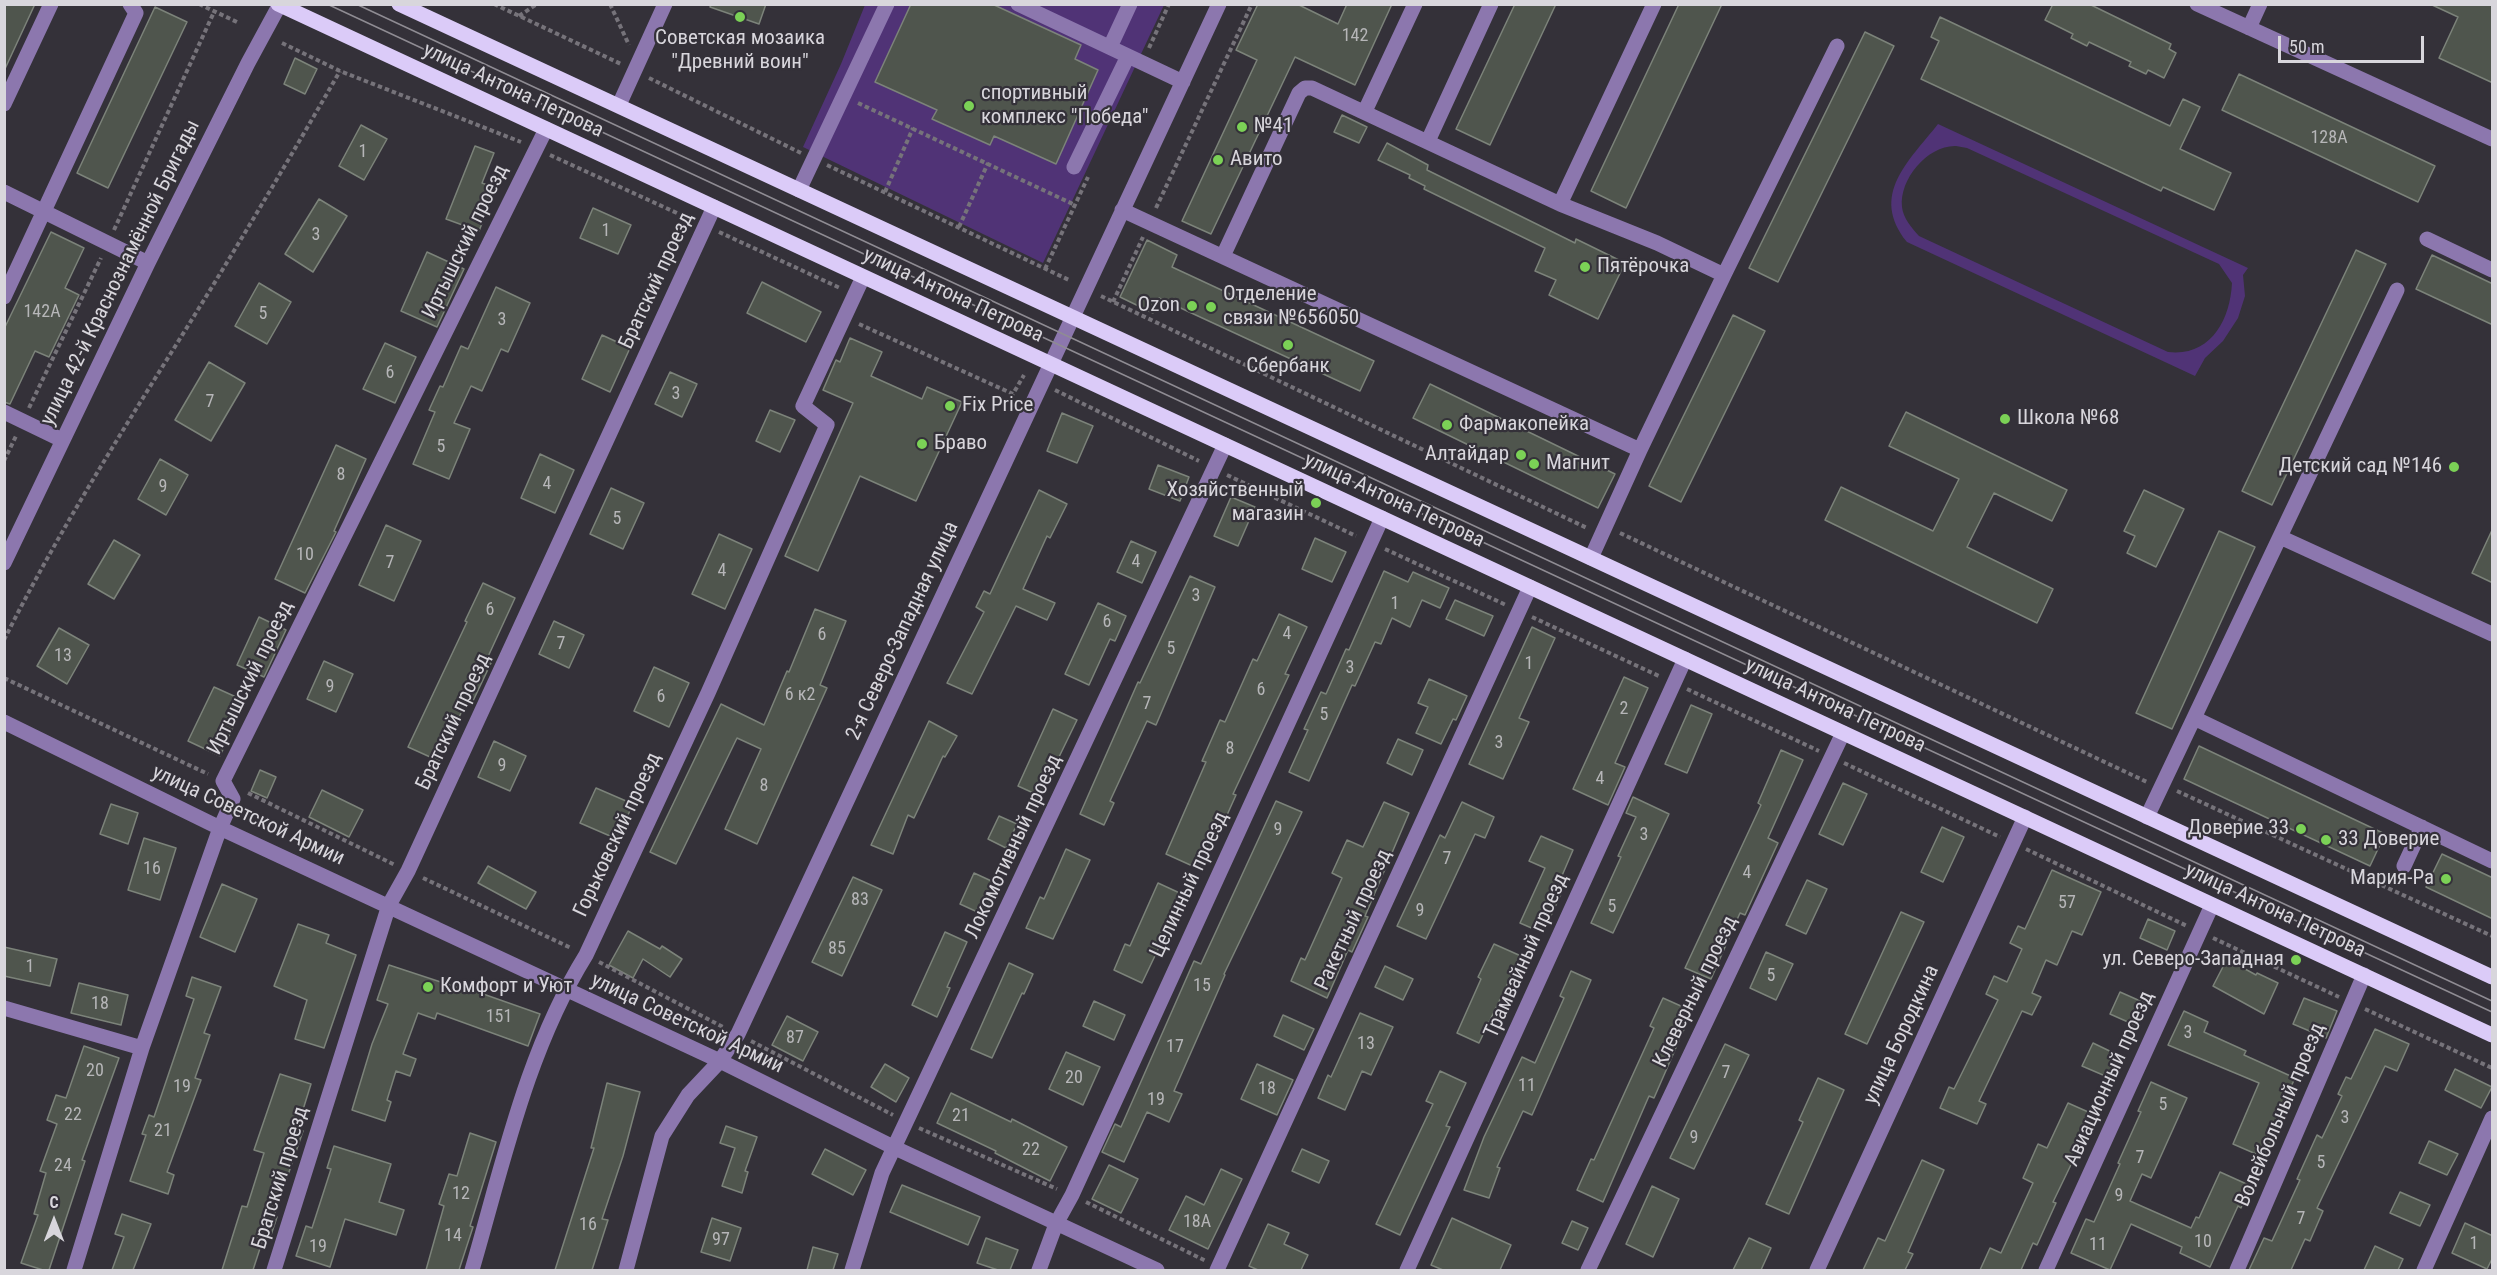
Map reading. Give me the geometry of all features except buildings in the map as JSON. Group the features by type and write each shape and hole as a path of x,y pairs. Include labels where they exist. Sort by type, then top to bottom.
{"main road":[{"name":"улица Антона Петрова","path":"399,4 2493,977"},
{"name":"улица Антона Петрова","path":"279,5 2493,1035"}],"street":[{"path":"4,104 51,4"},
{"path":"4,297 136,14 130,4"},
{"path":"619,105 665,4"},
{"path":"799,190 887,4"},
{"path":"1018,4 1183,82"},
{"path":"1110,47 1130,4"},
{"name":"2-я Северо-Западная улица","path":"626,1270 662,1136 688,1095 720,1061 738,1034 1219,4"},
{"path":"1365,111 1415,4"},
{"path":"1428,141 1491,4"},
{"path":"1560,204 1654,4"},
{"path":"2197,4 2493,139"},
{"path":"2249,28 2260,4"},
{"name":"улица 42-й Краснознамённой Бригады","path":"4,563 148,263 279,5"},
{"path":"1592,558 1640,450 1837,46"},
{"path":"1074,167 1128,56"},
{"path":"1223,256 1299,93 1305,88 1312,88 1560,204 1657,243 1724,275"},
{"name":"Иртышский проезд","path":"74,1270 142,1048 220,828 233,799 223,782 546,129"},
{"path":"4,192 148,263"},
{"name":"Братский проезд","path":"274,1270 389,906 408,871 714,207"},
{"path":"1122,210 1640,450"},
{"path":"2427,238 2493,270"},
{"path":"844,317 863,276"},
{"path":"2147,816 2397,290"},
{"name":"Горьковский проезд","path":"472,1270 534,1062 564,990 586,955 708,693 827,425 803,406 844,317"},
{"path":"4,412 62,440"},
{"name":"Локомотивный проезд","path":"852,1270 882,1173 893,1147 907,1122 1225,445"},
{"name":"Целинный проезд","path":"1039,1270 1056,1224 1072,1196 1382,518"},
{"path":"2280,537 2493,634"},
{"name":"Ракетный проезд","path":"1218,1269 1530,587"},
{"name":"Трамвайный проезд","path":"1407,1270 1686,659"},
{"path":"2194,718 2493,861"},
{"name":"улица Советской Армии","path":"4,722 220,828 720,1061 893,1147 1157,1270"},
{"name":"Клеверный проезд","path":"1588,1270 1843,733"},
{"name":"улица Бородкина","path":"1817,1270 2025,818"},
{"path":"2404,866 2422,827"},
{"name":"Авиационный проезд","path":"2046,1270 2212,904"},
{"name":"Волейбольный проезд","path":"2237,1270 2364,975"},
{"path":"4,1008 142,1048"},
{"path":"2424,1270 2493,1118"}],"path":[{"path":"199,4 239,23"},
{"path":"494,4 636,67 814,159 1070,280"},
{"path":"519,16 537,4"},
{"path":"610,4 636,67"},
{"path":"1113,302 1252,4"},
{"path":"282,43 340,71 536,149 855,294"},
{"path":"4,640 28,593 135,409 285,166 340,71"},
{"path":"844,96 1075,205"},
{"path":"885,192 914,128"},
{"path":"960,228 988,163"},
{"path":"1096,293 1602,535 1618,533 2160,788 2183,792 2493,936"},
{"path":"844,317 1014,394 1024,375"},
{"path":"1055,390 1370,542 2493,1068"},
{"path":"4,678 586,955 907,1122 1072,1196 1218,1269"}],"shaded area":[{"name":"спортивный комплекс \"Победа\"","path":"865,5 1164,5 1043,263 803,147"},
{"path":"1938,124 2248,268 2243,275 2245,296 2238,318 2223,341 2205,358 2195,376 1907,242 1896,225 1892,209 1892,194 1905,165","holes":["1956,146 1967,148 2219,264 2232,283 2227,311 2215,334 2195,349 2168,352 1919,236 1906,219 1902,207 1902,196 1910,175 1926,157 1935,151"]}],"tram line":[{"path":"327,4 2492,1012"},
{"path":"356,4 2492,1001"}],"place":[{"name":"Советская мозаика \"Древний воин\"","path":"740,17"},
{"name":"спортивный комплекс \"Победа\"","path":"969,106"},
{"name":"№41","path":"1242,127"},
{"name":"Авито","path":"1218,160"},
{"name":"Пятёрочка","path":"1585,267"},
{"name":"Ozon","path":"1192,306"},
{"name":"Отделение связи №656050","path":"1211,307"},
{"name":"Сбербанк","path":"1288,345"},
{"name":"Fix Price","path":"950,406"},
{"name":"Школа №68","path":"2005,419"},
{"name":"Фармакопейка","path":"1447,425"},
{"name":"Браво","path":"922,444"},
{"name":"Алтайдар","path":"1521,455"},
{"name":"Магнит","path":"1534,464"},
{"name":"Детский сад №146","path":"2454,467"},
{"name":"Хозяйственный магазин","path":"1316,503"},
{"name":"Доверие 33","path":"2301,829"},
{"name":"33 Доверие","path":"2326,840"},
{"name":"Мария-Ра","path":"2446,879"},
{"name":"ул. Северо-Западная","path":"2296,960"},
{"name":"Комфорт и Уют","path":"428,987"}]}
